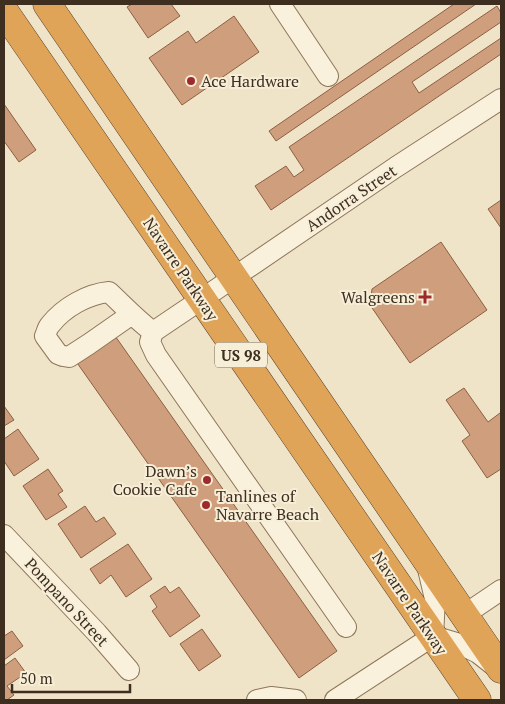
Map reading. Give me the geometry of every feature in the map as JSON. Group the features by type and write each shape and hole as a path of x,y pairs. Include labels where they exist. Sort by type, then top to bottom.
{"highway":[{"name":"US 98","path":"47,4 501,670"},
{"name":"Navarre Parkway","path":"4,11 477,700"}],"street":[{"path":"280,4 328,76"},
{"name":"Andorra Street","path":"153,332 396,167 501,99"},
{"path":"132,314 69,357 58,354 46,336 48,326 82,299 99,293 109,292 153,332 150,342 156,356 346,627"},
{"name":"Pompano Street","path":"4,535 97,633 129,670"},
{"path":"426,559 434,599 433,636"},
{"path":"464,615 501,590"},
{"path":"335,700 433,636 460,644 478,653 501,670"},
{"path":"257,700 271,697 296,700"}],"building":[{"path":"132,4 171,4 180,16 148,38 127,7"},
{"path":"454,4 476,4 276,141 269,131"},
{"path":"497,6 501,13 501,22 412,82 419,93 501,38 501,54 271,210 255,186 286,166 294,177 304,170 289,147"},
{"name":"Ace Hardware","path":"234,16 259,52 182,105 149,58 188,31 196,43"},
{"path":"4,104 36,150 19,162 4,141"},
{"path":"501,200 501,228 488,209"},
{"name":"Walgreens","path":"441,242 487,310 410,363 370,305 372,289"},
{"name":"Tanlines of Navarre Beach","path":"113,333 337,651 299,678 75,360"},
{"path":"464,388 488,422 500,413 501,415 501,469 487,478 462,441 470,435 446,400"},
{"path":"4,406 14,420 4,426"},
{"path":"18,429 39,459 14,476 4,461 4,439"},
{"path":"48,469 63,491 58,494 67,507 46,520 23,486"},
{"path":"85,506 96,522 104,517 116,534 81,558 58,524"},
{"path":"128,544 152,579 126,597 111,575 100,584 90,569"},
{"path":"165,586 170,593 179,587 200,616 170,637 152,611 157,607 150,596"},
{"path":"202,629 221,656 199,671 180,644"},
{"path":"12,631 23,646 4,660 4,636"},
{"path":"15,658 26,673 7,686 14,695 4,700 4,666"}],"place":[{"name":"Ace Hardware","path":"191,81"},
{"name":"Walgreens","path":"425,297"},
{"name":"Dawn’s Cookie Cafe","path":"207,480"},
{"name":"Tanlines of Navarre Beach","path":"206,505"}]}
